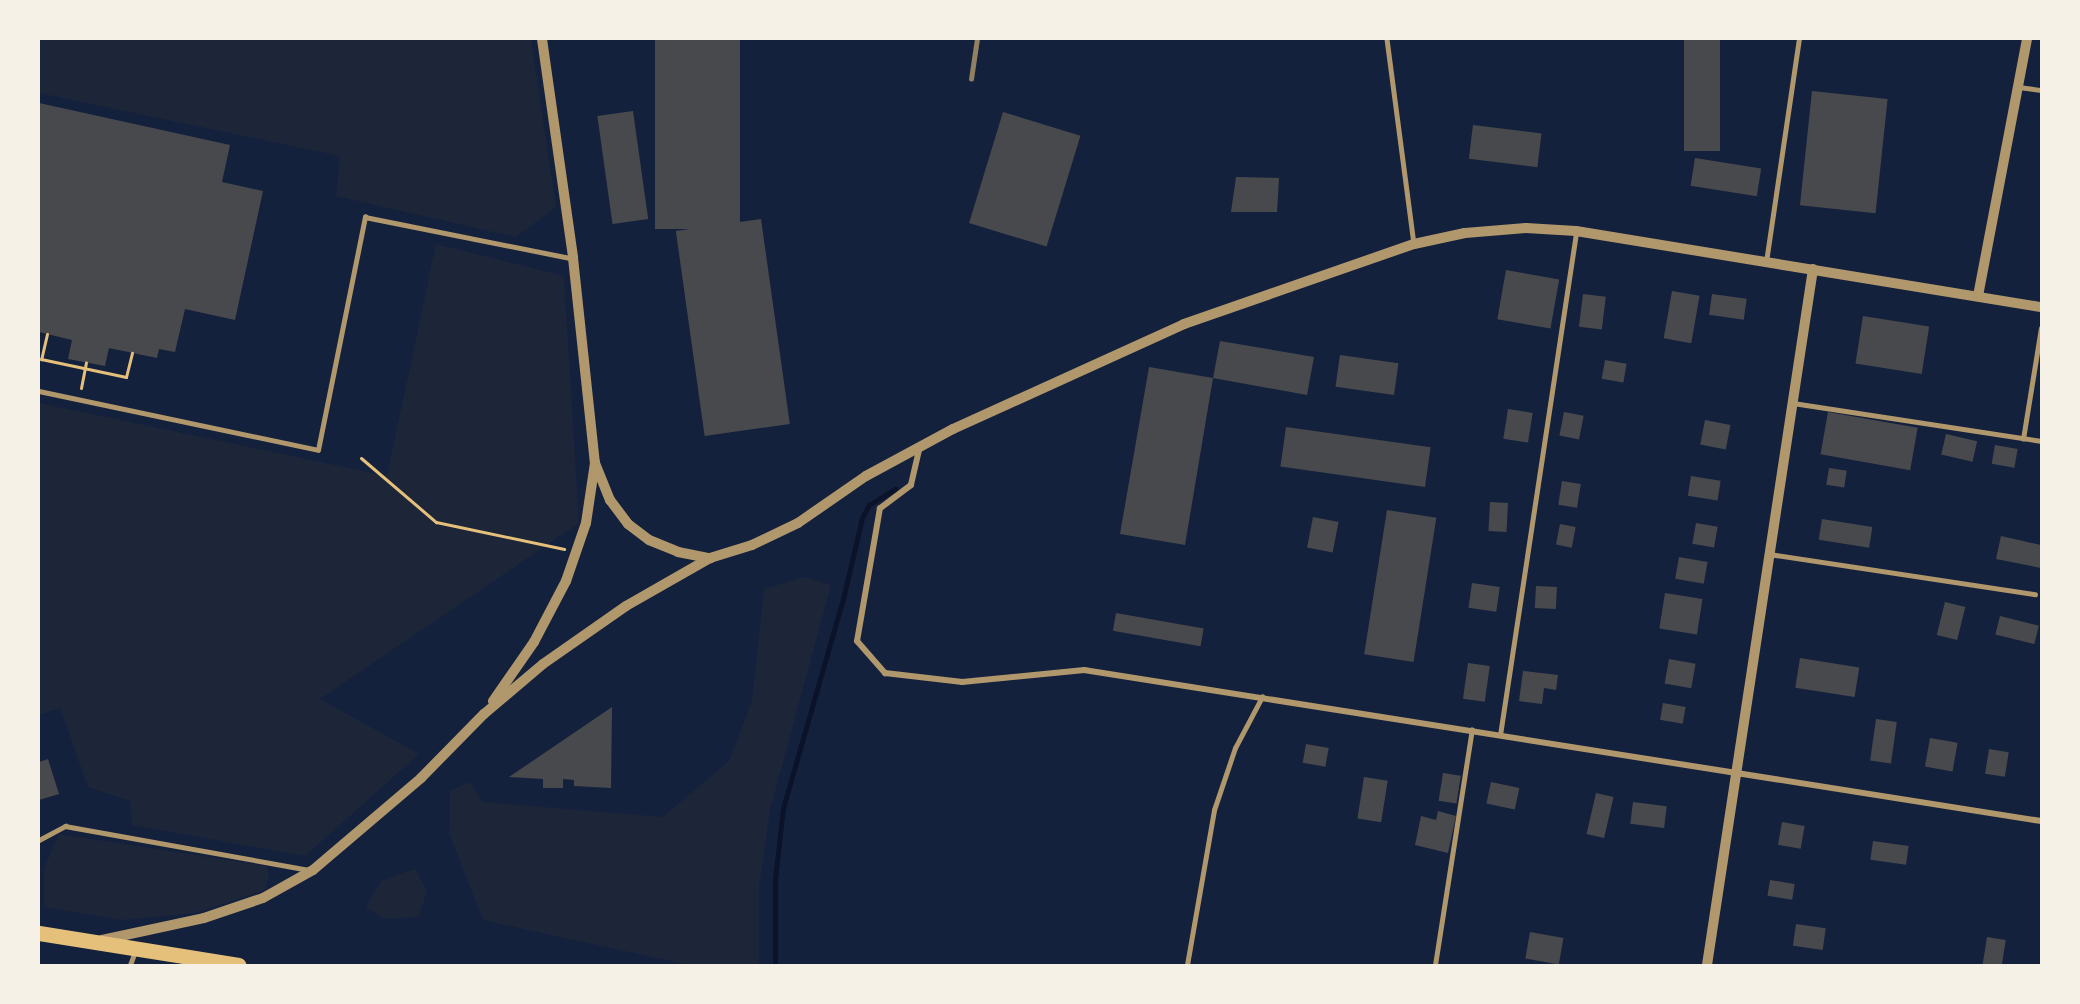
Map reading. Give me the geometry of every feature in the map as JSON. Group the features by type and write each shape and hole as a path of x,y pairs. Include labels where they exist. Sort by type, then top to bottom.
{"main road":[{"path":"39,933 238,965"}],"street":[{"path":"484,714 534,642 566,581 586,524 595,463 573,258 542,39"},
{"path":"1978,296 2027,39"},
{"path":"99,941 204,918 263,898 313,870 421,778 484,714 543,664 626,606 710,558 752,545 798,523 866,476 919,450 953,429 1184,324 1414,244 1465,233 1526,228 1576,231 2041,306"},
{"path":"1707,965 1813,269"},
{"path":"919,450 911,485 880,508 857,641 885,673 962,682 1083,670 2041,820"},
{"path":"595,463 610,500 628,524 649,540 678,552 710,558"}],"lane":[{"path":"1387,39 1414,244"},
{"path":"1766,262 1799,39"},
{"path":"2019,87 2041,90"},
{"path":"39,391 318,450 365,217 573,258"},
{"path":"1500,735 1576,231"},
{"path":"2023,439 2041,328"},
{"path":"1793,403 2041,441"},
{"path":"1769,554 2035,594"},
{"path":"1187,965 1214,810 1235,748 1262,697"},
{"path":"1435,965 1473,730"},
{"path":"39,840 65,826 313,870"},
{"path":"130,965 136,947"}],"path":[{"path":"47,334 41,359 85,369 126,377 132,353"},
{"path":"79,399 86,362"},
{"path":"361,458 436,522 576,551"}],"shaded area":[{"path":"39,39 531,39 556,207 516,237 336,196 340,156 39,93"},
{"path":"436,244 564,276 579,523 320,699 419,754 305,856 132,825 130,801 88,787 60,708 39,715 39,403 387,476"},
{"path":"804,577 831,585 770,810 759,887 759,965 689,965 483,920 449,833 450,791 470,782 483,802 663,817 729,761 752,701 764,589"},
{"path":"59,834 267,866 269,877 265,890 195,913 122,920 44,907 44,868"},
{"path":"415,869 427,890 419,917 383,919 366,907 381,881"}],"building":[{"path":"655,39 740,39 740,229 655,229"},
{"path":"1684,39 1720,39 1720,151 1684,151"},
{"path":"1812,91 1888,99 1876,213 1800,205"},
{"path":"39,103 230,145 222,182 263,191 235,320 185,309 175,352 159,349 157,358 109,348 105,366 68,359 72,340 39,332"},
{"path":"633,111 648,219 613,224 597,116"},
{"path":"1003,112 1080,136 1047,247 969,223"},
{"path":"1473,125 1541,133 1537,167 1469,159"},
{"path":"1695,158 1761,168 1757,196 1691,186"},
{"path":"1236,177 1279,178 1277,212 1231,212"},
{"path":"761,219 790,424 705,436 676,231"},
{"path":"1506,270 1559,279 1550,329 1497,319"},
{"path":"1672,291 1700,296 1691,343 1664,338"},
{"path":"1583,294 1606,297 1602,330 1579,327"},
{"path":"1712,294 1747,299 1744,320 1709,315"},
{"path":"1863,316 1929,326 1922,374 1855,363"},
{"path":"1220,341 1314,357 1307,395 1213,378"},
{"path":"1340,355 1398,363 1394,395 1336,387"},
{"path":"1605,360 1627,364 1623,383 1602,379"},
{"path":"1149,367 1213,378 1185,545 1120,534"},
{"path":"1508,409 1533,413 1528,443 1503,439"},
{"path":"1564,412 1584,416 1579,439 1559,436"},
{"path":"1828,412 1918,428 1910,470 1821,454"},
{"path":"1705,420 1731,425 1726,450 1700,445"},
{"path":"1286,427 1431,447 1425,487 1280,467"},
{"path":"1946,434 1977,441 1972,462 1941,454"},
{"path":"1995,445 2018,449 2014,468 1992,464"},
{"path":"1829,468 1847,471 1844,488 1826,485"},
{"path":"1691,476 1721,481 1718,500 1688,496"},
{"path":"1562,481 1581,484 1577,508 1558,505"},
{"path":"1490,502 1508,503 1506,532 1488,531"},
{"path":"1387,510 1436,518 1414,662 1364,654"},
{"path":"1313,517 1339,522 1333,552 1307,547"},
{"path":"1822,519 1872,527 1869,548 1819,540"},
{"path":"1696,523 1718,527 1714,548 1692,544"},
{"path":"1560,524 1576,527 1572,548 1556,545"},
{"path":"2001,536 2041,545 2041,568 1996,559"},
{"path":"1679,557 1708,562 1704,584 1675,579"},
{"path":"1472,583 1500,587 1496,612 1469,608"},
{"path":"1536,586 1557,587 1556,609 1535,608"},
{"path":"1665,593 1703,599 1697,635 1659,629"},
{"path":"1945,602 1965,607 1957,640 1937,635"},
{"path":"1116,613 1204,628 1201,646 1113,631"},
{"path":"2000,616 2039,626 2034,644 1995,634"},
{"path":"1800,658 1859,667 1855,697 1795,688"},
{"path":"1669,659 1696,664 1691,688 1665,684"},
{"path":"1468,663 1490,666 1485,702 1463,699"},
{"path":"1523,671 1558,675 1556,690 1544,688 1542,704 1519,701"},
{"path":"1663,703 1686,707 1683,724 1660,720"},
{"path":"612,707 611,788 574,786 574,780 563,779 563,788 543,788 543,779 509,777"},
{"path":"1876,719 1897,722 1891,764 1870,761"},
{"path":"1930,738 1958,743 1953,771 1925,767"},
{"path":"1306,744 1329,748 1325,767 1303,763"},
{"path":"1989,749 2009,752 2005,777 1985,774"},
{"path":"48,759 59,794 39,800 39,762"},
{"path":"1443,773 1461,776 1456,803 1439,801"},
{"path":"1364,777 1388,781 1381,822 1357,818"},
{"path":"1491,782 1519,788 1515,810 1486,804"},
{"path":"1596,793 1614,797 1604,838 1587,834"},
{"path":"1633,802 1667,806 1664,828 1630,824"},
{"path":"1438,811 1456,816 1448,853 1415,845 1421,816 1436,820"},
{"path":"1782,822 1805,826 1801,849 1778,845"},
{"path":"1873,841 1909,846 1906,865 1870,860"},
{"path":"1770,880 1795,884 1792,900 1767,896"},
{"path":"1796,924 1826,928 1823,950 1793,946"},
{"path":"1530,932 1563,938 1559,964 1525,959"},
{"path":"1987,937 2006,940 2002,965 1983,965"}],"waterway":[{"path":"775,965 775,879 783,808 843,599 862,518 869,505 895,489"}],"railway":[{"path":"971,79 977,39"}]}
